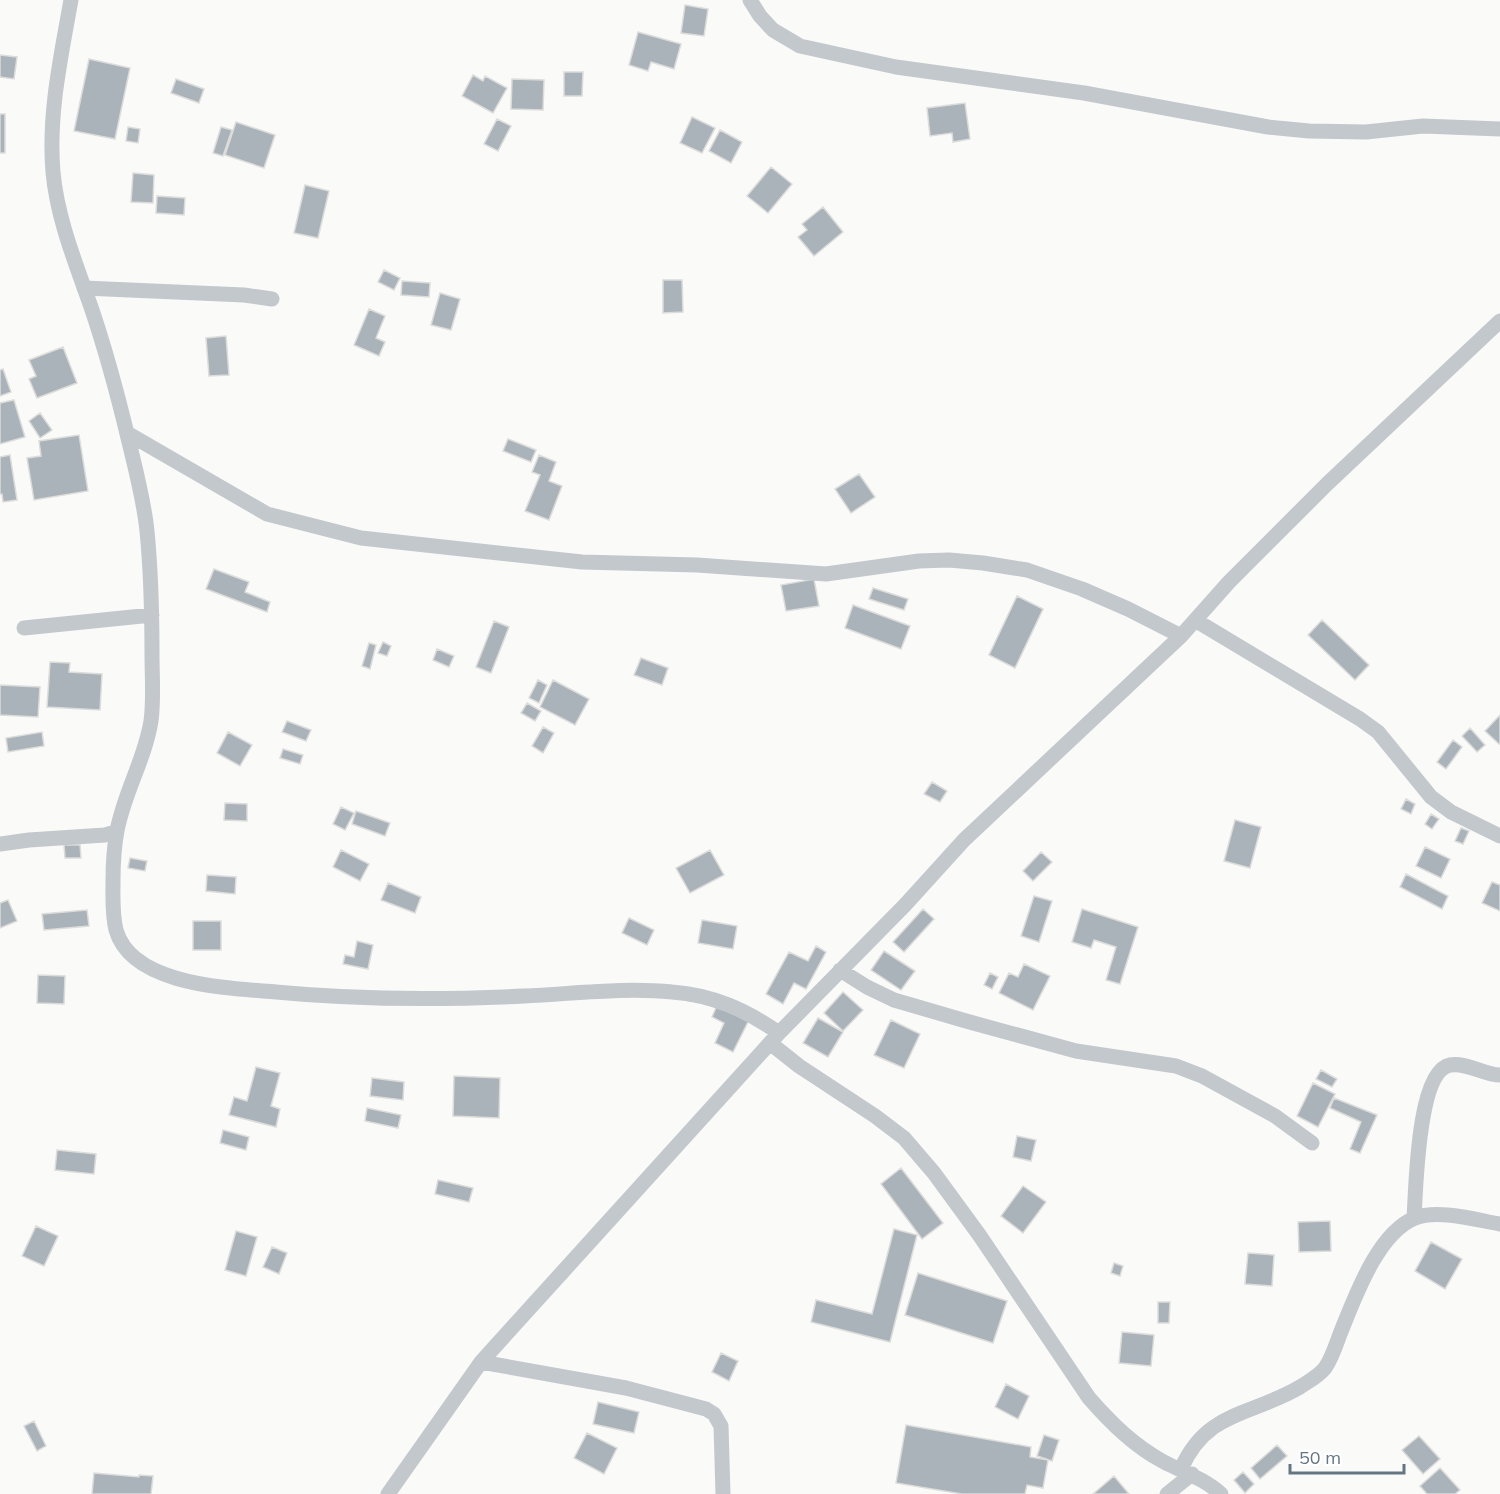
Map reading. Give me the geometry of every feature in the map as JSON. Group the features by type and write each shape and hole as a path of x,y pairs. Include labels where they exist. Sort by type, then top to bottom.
{"street":[{"path":"71,0 52,124 53,174 67,238 120,401 136,471 147,529 152,615 151,718 146,744 117,831 113,902 115,926 121,943 133,956 155,970 183,982 222,988 427,1000 632,990 675,992 707,997 734,1006 756,1017 799,1066 904,1138 934,1173 980,1236 1089,1398 1102,1413 1137,1444 1221,1494"},
{"path":"750,0 759,16 773,30 800,46 896,67 1084,93 1268,127 1309,131 1366,132 1423,126 1500,129"},
{"path":"84,288 244,295 272,299"},
{"path":"388,1494 481,1362 774,1038 905,905 964,840 1181,636 1229,582 1327,484 1500,321"},
{"path":"127,433 267,514 361,538 582,562 697,565 826,574 919,561 949,560 983,563 1027,570 1082,589 1181,636"},
{"path":"136,471 160,453"},
{"path":"24,628 152,615"},
{"path":"1195,620 1360,719 1378,732 1431,797 1451,812 1500,836"},
{"path":"0,844 105,835 117,831"},
{"path":"840,970 867,987 894,999 966,1021 1076,1051 1176,1066 1202,1076 1275,1116 1312,1143"},
{"path":"1414,1218 1421,1130 1425,1103 1432,1083 1441,1070 1449,1065 1461,1065 1500,1075"},
{"path":"1167,1494 1186,1472 1193,1447 1209,1429 1224,1420 1290,1393 1316,1377 1326,1367 1353,1301 1388,1239 1414,1218 1434,1214 1500,1224"},
{"path":"481,1362 626,1388 706,1409 714,1414 721,1426 723,1494"}],"building":[{"path":"685,5 708,9 704,36 681,33"},
{"path":"638,32 681,44 674,69 651,62 648,71 629,65"},
{"path":"0,55 17,57 14,79 0,77"},
{"path":"89,59 130,68 115,139 74,131"},
{"path":"564,72 583,72 582,96 564,96"},
{"path":"473,75 483,81 485,76 507,88 493,113 462,96"},
{"path":"176,79 204,89 199,103 171,93"},
{"path":"512,79 544,80 543,110 511,109"},
{"path":"965,103 970,139 953,142 952,133 930,136 927,108"},
{"path":"0,114 5,114 5,153 0,153"},
{"path":"692,117 715,128 702,153 680,143"},
{"path":"497,119 511,126 498,151 484,144"},
{"path":"236,122 275,135 264,168 225,155"},
{"path":"128,127 140,129 138,143 126,141"},
{"path":"221,127 232,130 223,156 213,153"},
{"path":"720,130 742,142 731,163 709,151"},
{"path":"771,167 792,184 768,213 747,196"},
{"path":"133,173 154,175 153,203 131,202"},
{"path":"305,185 329,191 318,238 294,233"},
{"path":"157,196 185,198 184,215 156,213"},
{"path":"823,207 843,232 814,256 798,237 807,230 802,224"},
{"path":"384,270 400,278 394,290 378,282"},
{"path":"663,280 682,280 683,312 663,313"},
{"path":"402,281 430,283 429,297 401,295"},
{"path":"440,293 460,299 451,330 431,325"},
{"path":"369,309 385,316 376,338 385,342 379,356 354,345"},
{"path":"226,336 229,375 209,376 206,338"},
{"path":"63,347 77,383 37,398 29,379 36,376 29,360"},
{"path":"3,369 11,392 0,396 0,370"},
{"path":"14,400 25,437 0,444 0,403"},
{"path":"40,413 52,430 40,438 29,421"},
{"path":"79,435 88,491 34,500 27,458 41,456 39,441"},
{"path":"508,439 536,450 531,462 503,451"},
{"path":"10,455 17,500 3,502 2,494 0,494 0,457"},
{"path":"539,455 556,462 549,481 562,486 549,520 525,511 540,475 532,472"},
{"path":"859,474 875,497 851,513 835,489"},
{"path":"214,569 249,582 245,592 270,602 267,612 206,589"},
{"path":"814,579 819,606 786,611 781,585"},
{"path":"873,588 908,599 904,610 869,599"},
{"path":"1017,596 1043,609 1015,668 989,655"},
{"path":"853,605 910,626 901,649 845,628"},
{"path":"1322,620 1369,665 1355,680 1308,635"},
{"path":"494,621 509,627 491,673 476,667"},
{"path":"383,642 391,646 387,656 378,653"},
{"path":"369,643 376,645 370,669 362,666"},
{"path":"437,649 454,656 449,667 433,660"},
{"path":"641,658 668,668 662,685 634,675"},
{"path":"50,662 70,663 69,672 102,674 100,710 47,707"},
{"path":"538,680 547,685 539,703 529,698"},
{"path":"553,680 589,699 575,725 540,707"},
{"path":"0,685 40,687 38,717 0,715"},
{"path":"527,703 541,711 535,721 521,713"},
{"path":"1500,715 1500,744 1499,744 1485,731"},
{"path":"287,721 311,730 306,741 282,732"},
{"path":"543,727 554,733 543,753 532,746"},
{"path":"1470,728 1485,745 1477,752 1462,736"},
{"path":"42,732 44,746 8,752 6,738"},
{"path":"228,732 252,745 240,766 217,753"},
{"path":"1453,740 1462,747 1446,769 1437,762"},
{"path":"283,749 303,755 300,764 280,758"},
{"path":"932,782 947,791 940,802 924,794"},
{"path":"1406,799 1415,804 1411,814 1401,809"},
{"path":"225,803 247,804 247,821 224,820"},
{"path":"341,807 354,813 345,830 333,824"},
{"path":"356,811 390,823 385,836 352,824"},
{"path":"1431,814 1439,819 1432,829 1425,824"},
{"path":"1235,820 1261,827 1250,868 1224,861"},
{"path":"1461,828 1469,831 1463,844 1455,841"},
{"path":"64,845 80,845 81,858 65,858"},
{"path":"1425,847 1450,859 1441,878 1416,866"},
{"path":"341,850 369,864 360,881 333,867"},
{"path":"710,850 724,875 690,893 676,868"},
{"path":"1041,852 1052,862 1033,881 1023,871"},
{"path":"130,858 147,861 145,871 128,868"},
{"path":"1406,874 1448,896 1442,909 1400,887"},
{"path":"207,875 236,877 235,894 206,891"},
{"path":"1492,882 1500,885 1500,911 1482,903"},
{"path":"388,883 421,897 415,913 381,900"},
{"path":"1034,896 1052,901 1039,942 1021,936"},
{"path":"8,900 17,921 0,928 0,903"},
{"path":"923,909 934,919 904,952 893,942"},
{"path":"1082,909 1138,927 1120,984 1106,980 1116,947 1094,940 1091,948 1072,942"},
{"path":"87,910 89,926 44,930 42,914"},
{"path":"629,918 654,930 647,945 622,933"},
{"path":"702,920 737,926 733,949 698,943"},
{"path":"193,921 221,921 221,950 193,950"},
{"path":"357,941 373,945 368,969 343,964 345,955 354,957"},
{"path":"816,946 826,952 806,989 794,983 783,1004 766,994 789,952 808,961"},
{"path":"884,951 915,971 901,990 871,970"},
{"path":"1024,964 1050,976 1033,1010 999,993 1009,973 1018,977"},
{"path":"990,973 998,977 992,989 984,985"},
{"path":"38,975 65,976 64,1004 37,1003"},
{"path":"843,992 863,1010 843,1031 824,1013"},
{"path":"718,1003 750,1018 733,1052 715,1043 724,1023 712,1017"},
{"path":"818,1018 843,1032 828,1057 803,1043"},
{"path":"891,1020 920,1034 904,1068 874,1055"},
{"path":"256,1067 280,1073 271,1106 280,1109 276,1127 229,1115 234,1097 247,1101"},
{"path":"1321,1070 1337,1079 1332,1087 1316,1079"},
{"path":"454,1076 500,1078 499,1118 453,1116"},
{"path":"372,1078 404,1082 403,1100 370,1096"},
{"path":"1313,1083 1335,1094 1318,1127 1297,1116"},
{"path":"1334,1098 1377,1115 1360,1153 1350,1149 1361,1122 1330,1108"},
{"path":"367,1108 401,1115 398,1128 365,1121"},
{"path":"223,1130 249,1137 246,1150 220,1143"},
{"path":"1017,1136 1036,1140 1031,1161 1013,1157"},
{"path":"57,1150 96,1154 94,1174 55,1170"},
{"path":"901,1168 943,1223 922,1239 881,1184"},
{"path":"438,1180 473,1188 469,1202 435,1194"},
{"path":"1023,1186 1046,1202 1023,1233 1001,1216"},
{"path":"1330,1221 1331,1251 1299,1252 1298,1222"},
{"path":"36,1226 58,1236 44,1266 22,1256"},
{"path":"894,1229 917,1235 890,1342 811,1322 816,1300 872,1314"},
{"path":"236,1231 257,1237 246,1276 225,1270"},
{"path":"1431,1242 1462,1259 1445,1289 1415,1271"},
{"path":"272,1247 287,1253 279,1274 263,1267"},
{"path":"1248,1253 1274,1255 1272,1286 1245,1284"},
{"path":"1114,1263 1123,1266 1120,1276 1111,1273"},
{"path":"918,1273 1007,1301 993,1343 905,1315"},
{"path":"1158,1302 1170,1302 1169,1323 1158,1323"},
{"path":"1122,1332 1154,1335 1151,1366 1119,1363"},
{"path":"721,1353 738,1361 729,1381 712,1372"},
{"path":"1006,1384 1029,1396 1018,1419 995,1407"},
{"path":"598,1402 639,1412 634,1433 593,1424"},
{"path":"34,1421 46,1446 37,1451 24,1426"},
{"path":"906,1425 1031,1447 1030,1457 1048,1460 1043,1488 1027,1485 1025,1494 962,1494 896,1483"},
{"path":"587,1433 617,1448 604,1474 574,1458"},
{"path":"1044,1435 1059,1440 1052,1461 1037,1456"},
{"path":"1419,1436 1440,1459 1423,1474 1402,1450"},
{"path":"1277,1445 1287,1456 1260,1479 1251,1468"},
{"path":"1440,1468 1460,1490 1455,1494 1427,1494 1420,1486"},
{"path":"1243,1472 1254,1484 1245,1493 1234,1480"},
{"path":"94,1473 153,1476 151,1494 92,1494"},
{"path":"1114,1476 1129,1494 1093,1494"}]}
